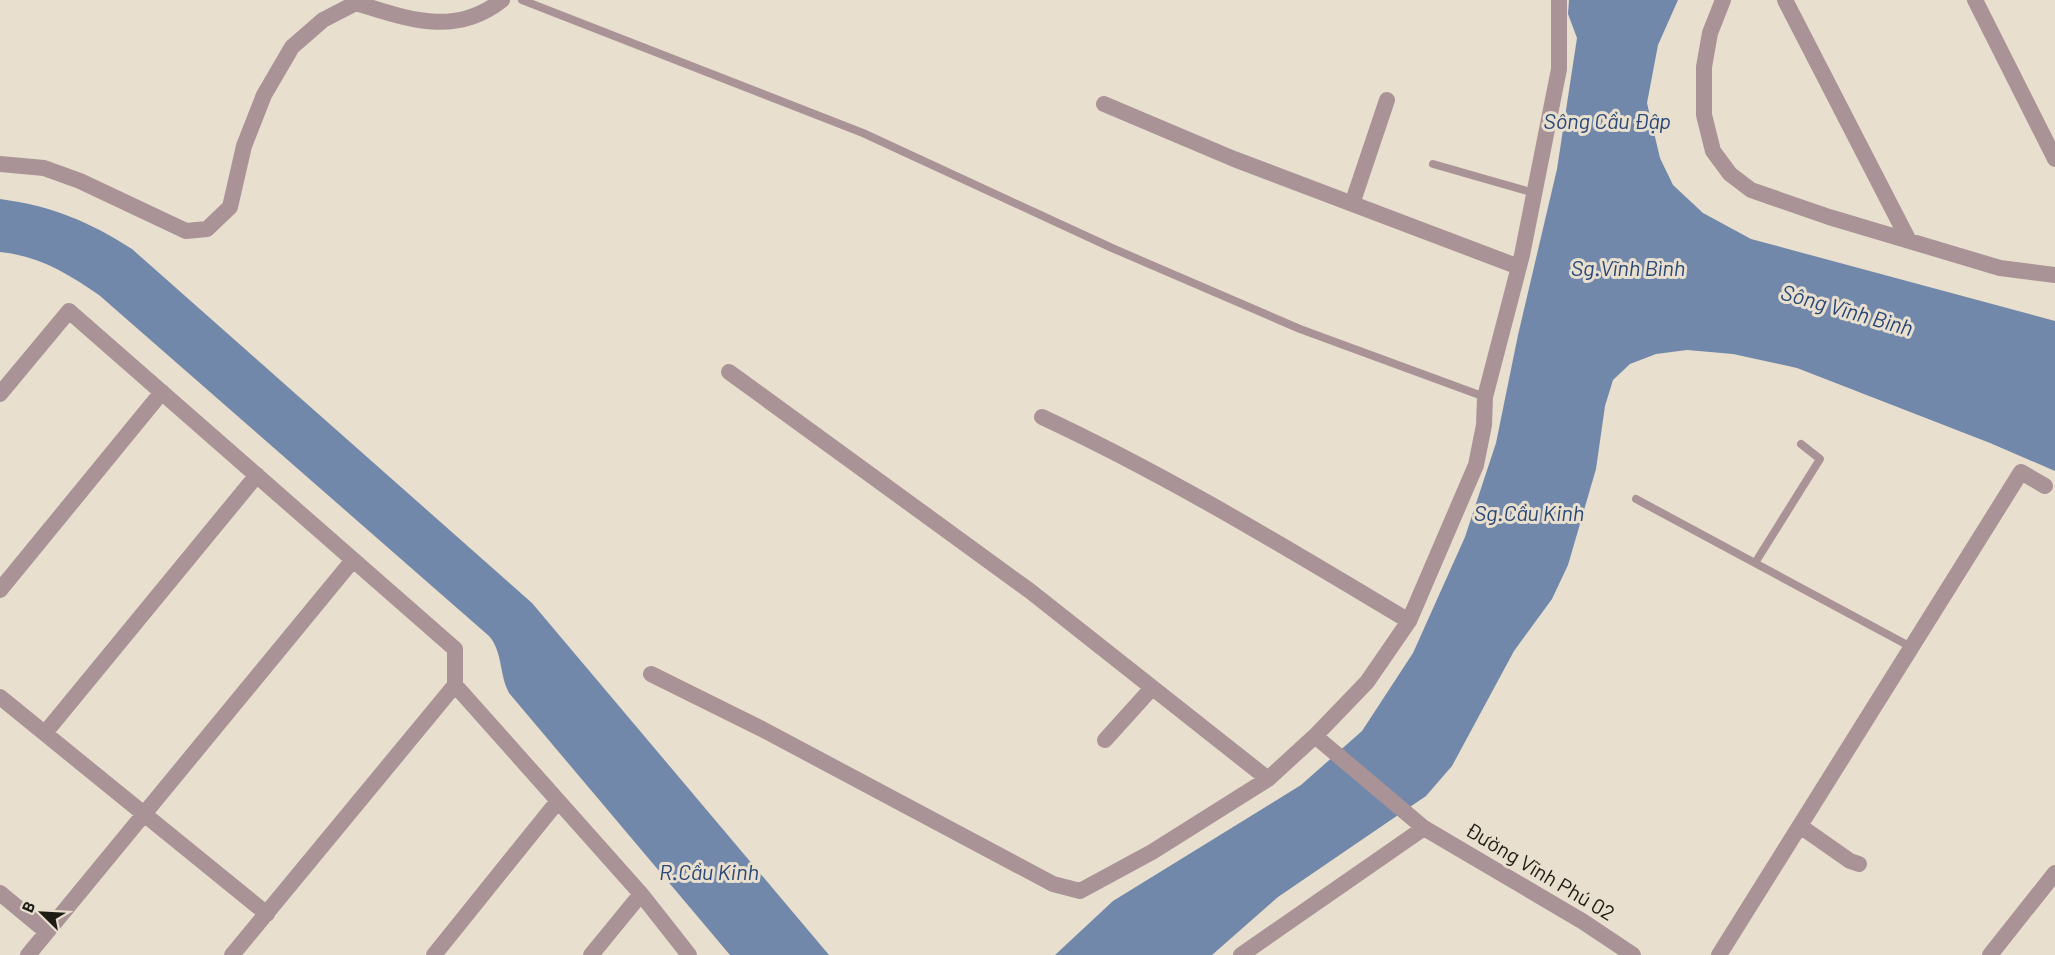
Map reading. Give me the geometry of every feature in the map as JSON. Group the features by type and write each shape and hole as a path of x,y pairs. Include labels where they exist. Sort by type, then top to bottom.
{"street":[{"path":"0,164 44,168 80,181 186,231 207,229 230,207 244,146 264,95 292,47 323,20 356,3 422,23 442,23 476,13 502,0"},
{"path":"651,674 762,729 1053,884 1080,891 1152,852 1268,779 1315,736 1367,682 1409,621 1476,465 1484,425 1485,397 1519,267 1559,69 1559,0"},
{"path":"1723,0 1710,33 1704,67 1704,115 1713,151 1730,174 1751,190 1909,242 2000,268 2055,275"},
{"path":"1785,0 1909,242"},
{"path":"1975,0 2055,159"},
{"path":"1352,204 1387,100"},
{"path":"1104,104 1234,159 1519,267"},
{"path":"0,394 69,310 455,649 455,685 232,955"},
{"path":"729,372 1030,591 1268,779"},
{"path":"0,590 162,392"},
{"path":"1042,417 1117,452 1191,491 1409,621"},
{"path":"1719,955 2021,472 2045,486"},
{"path":"45,733 257,475"},
{"path":"28,955 353,560"},
{"path":"455,685 641,894 689,955"},
{"path":"1106,740 1152,688"},
{"path":"0,697 267,914"},
{"name":"Đường Vĩnh Phú 02","path":"1315,736 1334,755 1419,824 1582,921 1633,955"},
{"path":"434,955 558,801"},
{"path":"1241,955 1419,824"},
{"path":"1800,826 1850,861 1859,864"},
{"path":"1990,955 2055,873"},
{"path":"0,892 47,933"},
{"path":"591,955 641,894"}],"lane":[{"path":"522,0 863,133 1112,248 1300,329 1485,397"},
{"path":"1433,164 1534,193"},
{"path":"1755,563 1820,459 1801,444"},
{"path":"1636,499 1911,647"}],"water":[{"path":"1569,0 1678,0 1658,45 1647,103 1660,158 1673,185 1703,213 1751,239 2055,321 2055,471 1990,443 1797,368 1733,354 1687,350 1656,354 1630,364 1613,380 1605,406 1596,469 1568,565 1552,599 1514,651 1452,766 1426,796 1278,897 1212,955 1055,955 1113,901 1301,785 1362,731 1413,653 1465,537 1496,443 1518,335 1557,169 1577,38 1568,14"},
{"name":"R.Cầu Kinh","path":"0,199 36,206 69,216 100,230 132,249 532,603 829,955 730,955 509,693 497,649 489,636 99,295 52,267 27,257 0,252"}],"water label":[{"name":"Sông Cầu Đập","path":"1607,121"},
{"name":"Sg.Vĩnh Bình","path":"1628,268"},
{"name":"Sông Vĩnh Bình","path":"1847,310"},
{"name":"Sg.Cầu Kinh","path":"1529,513"}]}
